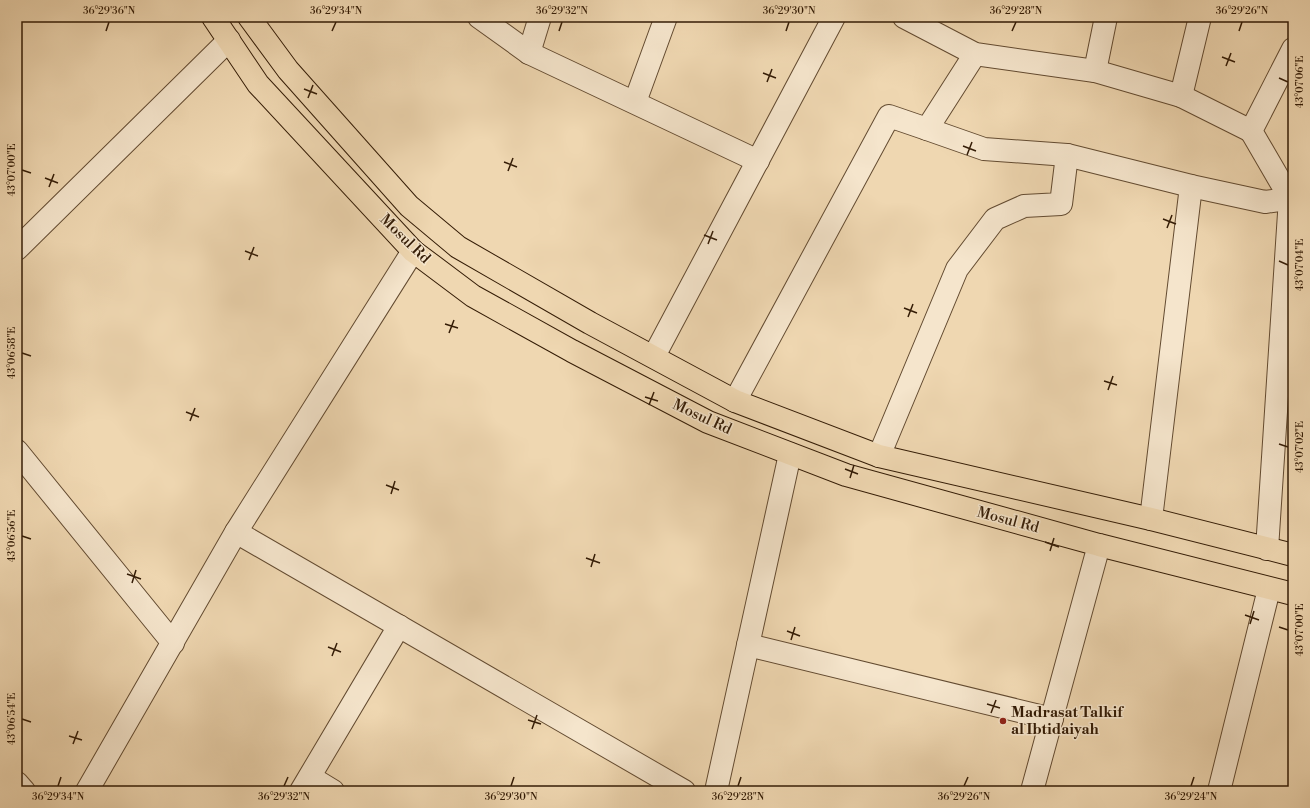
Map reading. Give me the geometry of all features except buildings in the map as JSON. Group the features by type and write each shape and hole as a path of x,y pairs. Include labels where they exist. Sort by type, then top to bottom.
{"main road":[{"name":"Mosul Rd","path":"213,17 258,84 413,251 473,296 572,351 708,422 846,475 1099,545 1293,594"},
{"path":"249,17 288,70 409,206 458,246 590,322 735,401 879,456 1151,519 1293,555"},
{"path":"572,351 590,322"}],"street":[{"path":"479,17 529,53 758,161"},
{"path":"529,53 540,17"},
{"path":"635,102 666,17"},
{"path":"654,356 834,17"},
{"path":"904,17 975,54 1095,70 1181,96 1251,131 1292,198 1267,549"},
{"path":"1095,70 1106,17"},
{"path":"1181,96 1200,17"},
{"path":"17,249 229,40"},
{"path":"1251,131 1293,49"},
{"path":"927,129 975,54"},
{"path":"735,401 889,116 984,149 1067,155 1191,186 1265,202 1292,198"},
{"path":"879,456 957,269 995,219 1024,206 1061,204 1067,155"},
{"path":"1151,519 1191,186"},
{"path":"87,791 236,532 413,251"},
{"path":"17,451 172,643"},
{"path":"716,791 790,454"},
{"path":"236,532 684,791"},
{"path":"1032,791 1099,545"},
{"path":"1219,791 1269,589"},
{"path":"333,791 306,784 399,626"},
{"path":"748,645 1052,719"},
{"path":"17,783 24,791"}],"place":[{"name":"Madrasat Talkif al Ibtidaiyah","path":"1003,721"}]}
